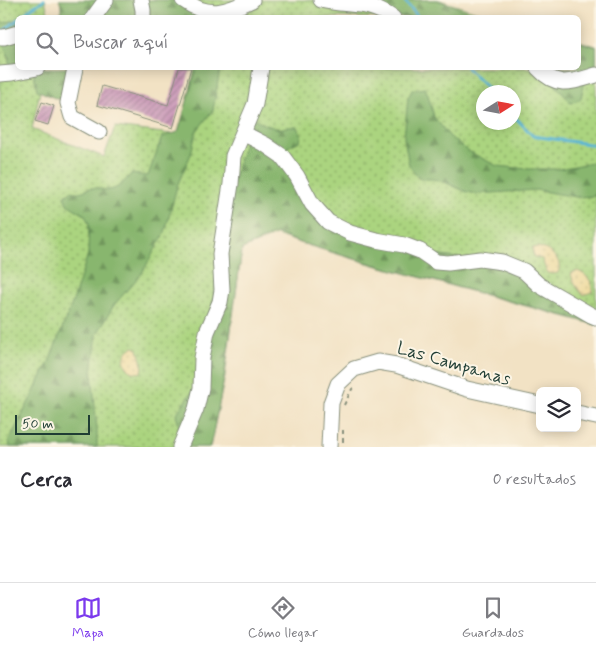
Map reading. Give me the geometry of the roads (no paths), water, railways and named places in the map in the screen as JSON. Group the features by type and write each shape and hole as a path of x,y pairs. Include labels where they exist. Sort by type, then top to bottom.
{"street":[{"path":"95,15 106,0"},
{"path":"141,0 143,15"},
{"path":"183,0 192,7 210,12 233,14 252,0"},
{"path":"321,0 372,6 388,15"},
{"path":"0,36 4,37 15,34"},
{"path":"0,74 28,70"},
{"path":"75,70 68,103 72,117 98,132"},
{"path":"180,447 196,409 207,332 220,302 222,290 220,254 231,184 233,156 255,104 261,70"},
{"path":"540,70 546,76 558,82 577,81 596,75"},
{"path":"242,133 266,144 282,156 297,176 312,204 328,222 350,233 404,245 420,251 436,262 448,263 480,258 502,262 524,271 539,285 596,317"},
{"name":"Las Campanas","path":"329,447 331,403 338,384 354,369 378,362 396,365 467,389 536,404"},
{"path":"581,414 596,417"}],"waterway":[{"path":"23,15 44,0"},
{"path":"404,0 416,15"},
{"path":"4,31 15,22"},
{"path":"469,70 484,85"},
{"path":"521,123 533,136 596,145"}]}
